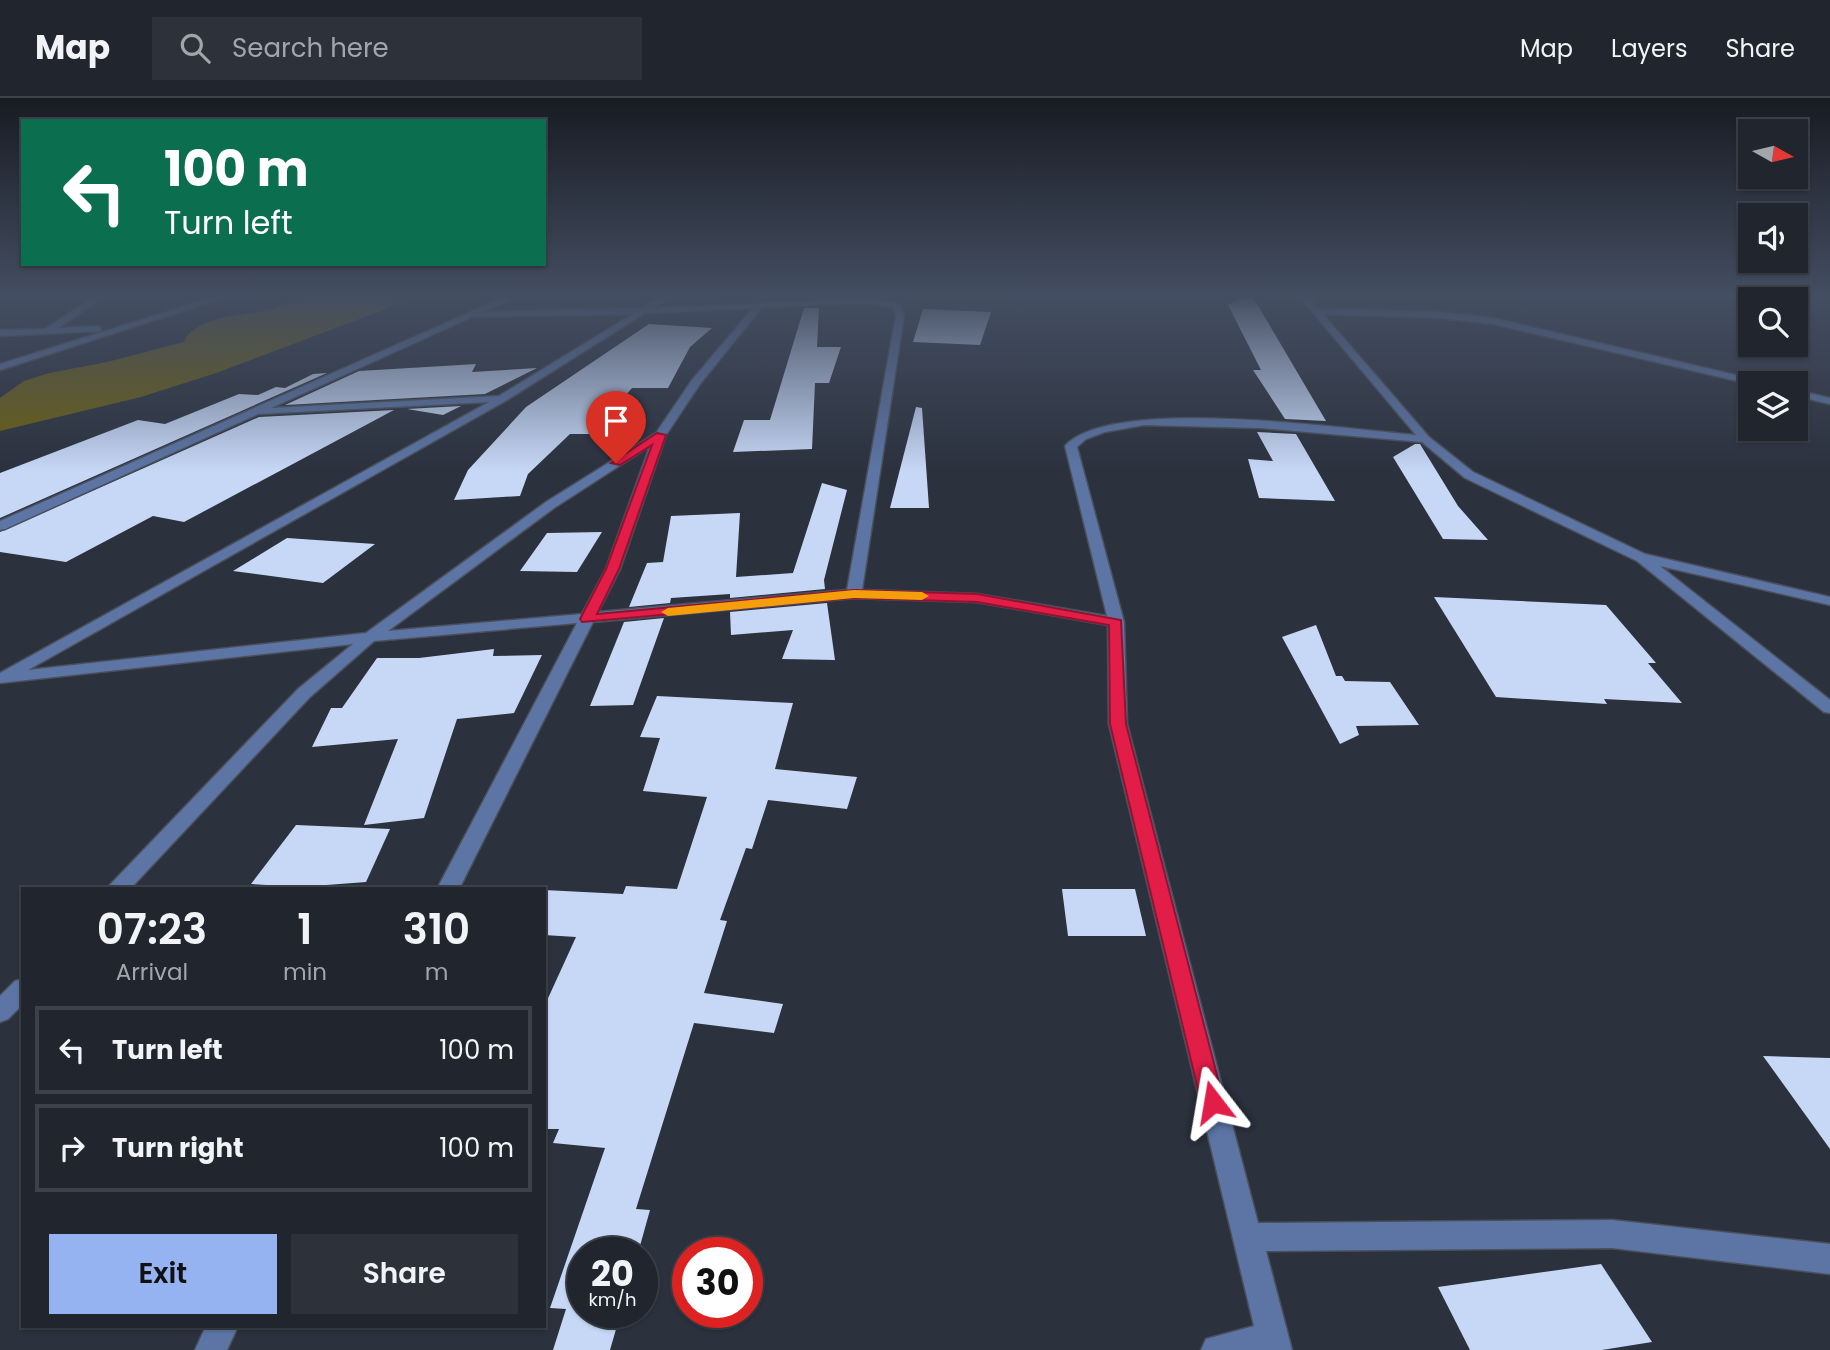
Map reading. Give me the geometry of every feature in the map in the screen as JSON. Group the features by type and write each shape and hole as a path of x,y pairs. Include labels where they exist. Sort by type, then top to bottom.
{"street":[{"path":"0,367 36,355"},
{"path":"0,526 379,355"},
{"path":"1,678 503,398 572,355"},
{"path":"449,887 613,569 660,435 696,382 718,355"},
{"path":"854,594 893,355"},
{"path":"1354,355 1425,439 1469,475 1640,557 1830,601"},
{"path":"1640,355 1738,379"},
{"path":"1808,396 1830,401"},
{"path":"251,412 503,398"},
{"path":"1217,1350 1274,1343 1118,724 1116,622 1071,446 1082,437 1120,424 1144,422 1261,425 1425,439"},
{"path":"119,887 304,693 370,637 550,505 660,435"},
{"path":"1640,557 1830,708"},
{"path":"1,678 370,637 854,594 977,598 1116,622"},
{"path":"0,1012 21,990"},
{"path":"1247,1237 1612,1234 1830,1259"},
{"path":"211,1350 222,1328"}],"shaded area":[{"path":"132,355 263,355 141,397 0,431 0,398 24,381 49,373"}],"building":[{"path":"602,355 685,355 668,388 632,388 592,434 570,434 528,474 520,496 454,500 468,470 526,407"},
{"path":"790,355 838,355 829,383 815,383 812,449 733,452 744,420 770,420"},
{"path":"1254,355 1287,355 1326,421 1285,419 1253,370 1261,370"},
{"path":"476,364 472,372 537,368 485,394 285,405 359,371"},
{"path":"327,373 0,518 0,473 138,420 165,424 239,394 258,395 276,387 285,388 313,374"},
{"path":"461,406 443,415 407,409"},
{"path":"916,407 922,408 929,508 890,508"},
{"path":"394,410 184,522 153,516 66,562 0,552 0,532 259,417"},
{"path":"1257,432 1296,434 1335,501 1259,498 1248,459 1273,461"},
{"path":"1415,444 1420,444 1458,506 1488,540 1443,539 1393,457"},
{"path":"822,483 847,490 824,580 825,589 730,598 730,594 671,598 670,603 629,607 647,563 663,562 671,516 740,513 736,577 793,573"},
{"path":"602,532 577,572 520,571 547,533"},
{"path":"287,538 375,544 323,583 233,571"},
{"path":"1434,597 1606,605 1656,663 1648,663 1682,703 1604,699 1607,704 1496,697"},
{"path":"827,603 835,660 782,659 793,630 731,635 730,612"},
{"path":"664,618 633,705 590,706 624,622"},
{"path":"1316,625 1336,676 1342,676 1345,681 1390,682 1419,725 1356,726 1359,735 1340,744 1282,637"},
{"path":"494,649 493,656 542,655 514,713 457,719 424,818 364,825 398,739 312,747 331,708 342,708 377,658 419,658"},
{"path":"657,696 793,703 775,769 857,777 847,809 768,800 752,849 746,848 720,920 727,921 704,993 783,1004 774,1033 694,1023 636,1209 650,1210 642,1237 574,1237 605,1148 553,1143 559,1129 546,1129 546,1003 576,937 546,935 546,890 623,894 626,886 677,889 707,797 643,791 660,738 640,737"},
{"path":"296,825 390,829 366,882 300,887 251,884"},
{"path":"1062,889 1135,889 1146,936 1068,936"},
{"path":"1763,1056 1830,1058 1830,1149"},
{"path":"567,1259 567,1328 616,1328 610,1350 553,1350 566,1309 550,1308"},
{"path":"1601,1264 1652,1342 1602,1350 1470,1350 1438,1287"}],"slow traffic":[{"path":"668,612 854,594 922,596"}],"route":[{"path":"616,463 660,435 613,569 587,619 854,594 977,598 1116,622 1118,724 1213,1102"}]}
